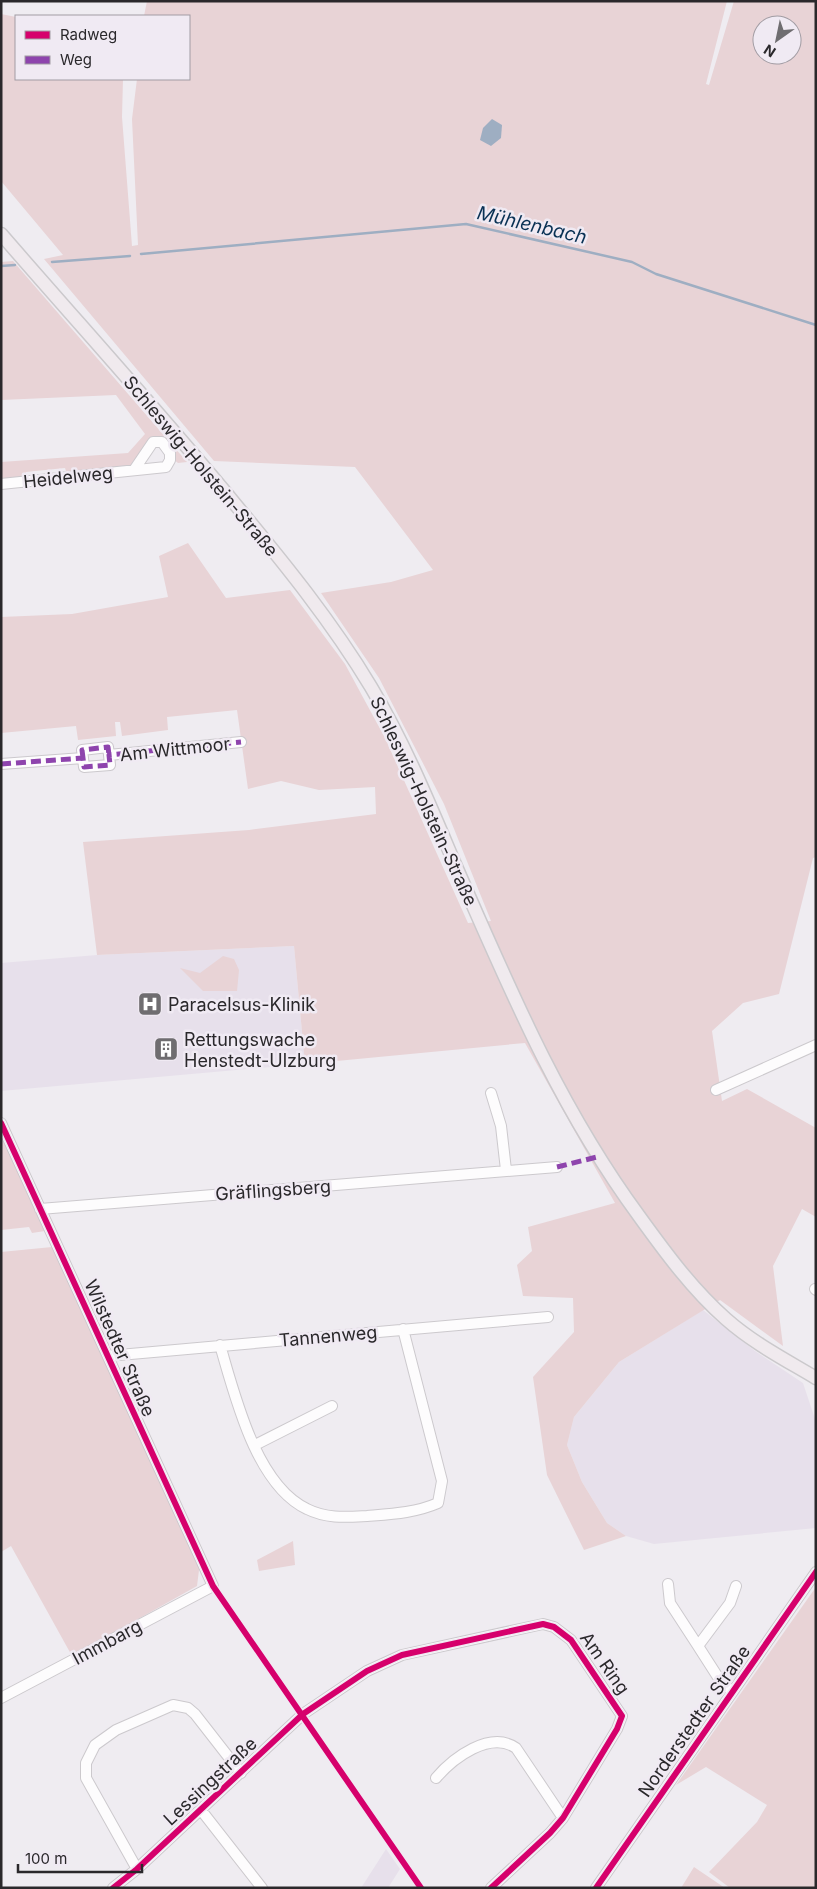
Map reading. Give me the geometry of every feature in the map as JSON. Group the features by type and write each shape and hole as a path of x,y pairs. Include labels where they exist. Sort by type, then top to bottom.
{"main road":[{"name":"Schleswig-Holstein-Straße","path":"1,234 247,518 324,617 359,667 392,724 544,1063 597,1156 633,1208 668,1256 712,1307 762,1345 816,1378"}],"street":[{"name":"Heidelweg","path":"1,484 134,470"},
{"name":"Am Wittmoor","path":"1,764 83,758 84,767 110,765 109,755 241,742"},
{"path":"716,1090 816,1045"},
{"path":"491,1093 501,1126 506,1170"},
{"name":"Wilstedter Straße","path":"1,1122 213,1586"},
{"name":"Gräflingsberg","path":"40,1209 556,1167"},
{"name":"Tannenweg","path":"108,1356 548,1317"},
{"path":"220,1345 236,1398 255,1445 272,1479 293,1500 312,1511 336,1518 378,1515 420,1511 438,1503 442,1481 403,1329"},
{"path":"255,1445 332,1406"},
{"name":"Norderstedter Straße","path":"596,1888 816,1572"},
{"path":"668,1584 670,1603 724,1684 733,1691"},
{"name":"Immbarg","path":"1,1698 213,1586"},
{"path":"698,1646 730,1603 736,1586"},
{"name":"Am Ring","path":"303,1714 360,1675 402,1654 543,1624 554,1627 571,1640 622,1716 617,1729 563,1818 550,1833 491,1888"},
{"path":"137,1869 86,1778 86,1764 95,1745 116,1730 167,1707 181,1706 195,1714 241,1773"},
{"name":"Lessingstraße","path":"114,1888 137,1869 303,1714"},
{"path":"436,1778 448,1764 470,1751 488,1743 508,1742 516,1748 563,1818"},
{"path":"201,1810 262,1888"}],"shaded area":[{"path":"147,1 727,1 706,84 709,85 734,1 816,1 816,857 813,858 779,994 743,1003 712,1031 722,1101 747,1089 816,1128 816,1217 802,1209 773,1266 783,1346 720,1300 619,1362 574,1417 567,1445 582,1482 607,1523 626,1536 584,1550 547,1475 533,1377 574,1332 573,1298 523,1296 517,1265 532,1251 528,1227 615,1203 525,1043 305,1064 294,946 97,955 83,842 249,830 376,814 375,787 319,790 281,781 248,789 237,710 167,717 168,730 122,736 120,722 115,722 116,736 78,740 76,726 1,733 1,617 72,614 168,597 159,556 188,543 226,598 290,590 345,664 385,738 468,923 491,921 444,804 379,678 321,593 391,582 433,570 355,467 214,461 44,259 63,255 1,181 1,14 15,17 15,80 123,80 122,117 132,246 138,245 132,119 137,80 190,80 190,15 144,15"},
{"path":"13,261 187,462 178,463 173,459 162,441 132,468 67,474 65,468 26,472 26,478 1,481 1,462 128,453 145,434 116,395 1,400 1,262"},
{"name":"Paracelsus-Klinik","path":"294,946 305,1064 1,1091 1,963 97,955"},
{"path":"223,956 234,959 239,970 237,991 203,991 180,968 200,973"},
{"path":"1,1132 26,1181 45,1231 32,1233 29,1227 1,1230"},
{"path":"52,1247 200,1562 197,1586 72,1656 11,1546 1,1552 1,1252"},
{"path":"703,1310 755,1351 803,1383 816,1422 816,1528 654,1544 626,1536 607,1523 582,1482 567,1445 574,1417 619,1362"},
{"path":"293,1541 295,1565 259,1571 257,1560"},
{"path":"816,1587 816,1888 730,1888 709,1872 757,1822 767,1805 706,1767 676,1785"},
{"path":"386,1849 400,1869 388,1888 361,1888"},
{"path":"694,1867 725,1888 681,1888"}],"water":[{"path":"492,119 502,125 501,138 491,146 480,140 483,128"}],"waterway":[{"name":"Mühlenbach","path":"141,254 466,224 632,262 656,274 816,325"},
{"name":"Mühlenbach","path":"52,262 130,256"},
{"name":"Mühlenbach","path":"1,266 15,265"}],"marked path":[{"path":"1,764 83,758 84,767 110,765 109,755 241,742"},
{"path":"83,758 82,750 108,747 109,755"},
{"path":"557,1167 597,1157"}],"cycle path":[{"path":"1,1123 213,1586 421,1888"},
{"path":"596,1888 816,1572"},
{"path":"113,1888 137,1869 303,1714 367,1671 402,1655 543,1624 554,1627 571,1640 622,1716 617,1729 563,1818 550,1833 491,1888"}],"place":[{"name":"Paracelsus-Klinik","path":"150,1004"},
{"name":"Rettungswache Henstedt-Ulzburg","path":"166,1049"}]}
